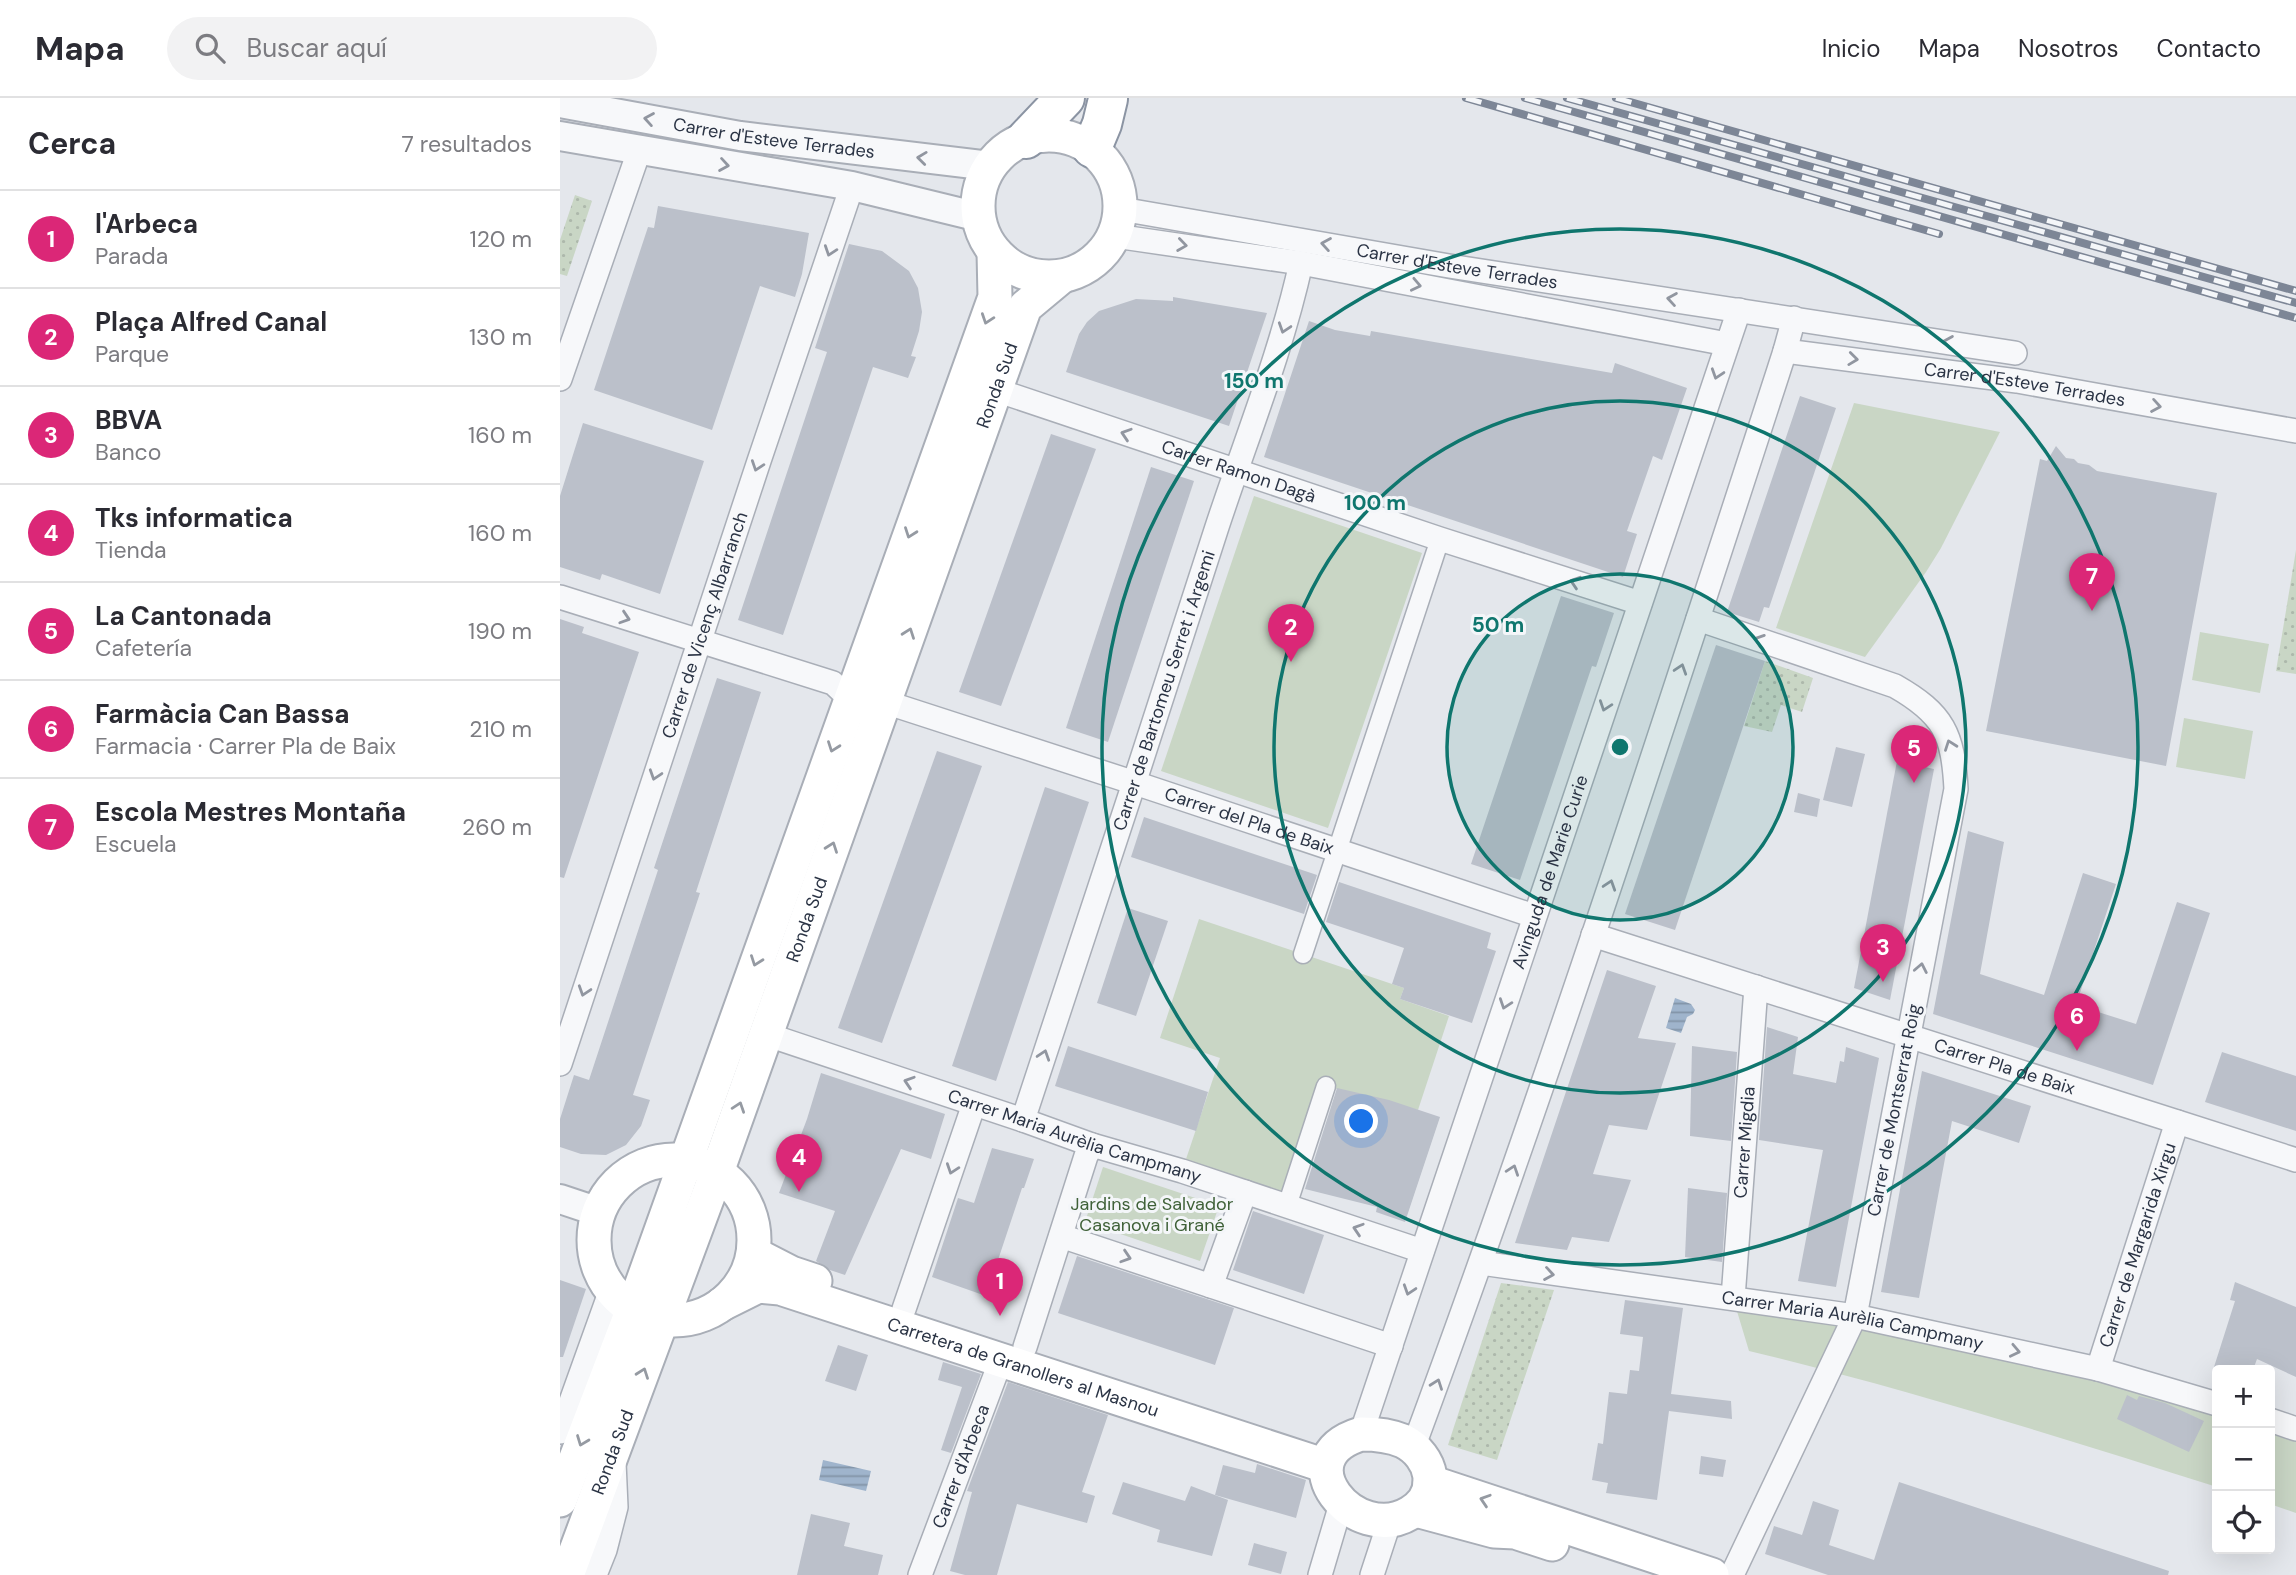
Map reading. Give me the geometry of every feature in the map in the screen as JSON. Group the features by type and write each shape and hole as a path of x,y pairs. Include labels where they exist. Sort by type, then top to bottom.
{"highway":[{"path":"1026,139 1065,98"},
{"path":"1092,149 1108,99"}],"main road":[{"path":"1047,134 1072,138 1092,149 1108,164 1118,185 1118,223 1103,254 1082,270 1061,277 1037,277 1019,271 994,252 986,240 979,217 979,194 990,166 1007,149 1026,139 1047,134"},
{"name":"Ronda Sud","path":"560,1500 635,1306 995,297 994,252"},
{"name":"Ronda Sud","path":"567,1575 614,1454 635,1306 717,1172 1025,307 1061,277"},
{"path":"635,1306 596,1258 594,1237 599,1212 611,1191 629,1174 647,1164 667,1160 686,1160 717,1172 736,1189 748,1209 752,1223 754,1254 746,1275 735,1292 722,1304"},
{"name":"Carretera de Granollers al Masnou","path":"754,1254 791,1273 904,1309 1013,1354"},
{"name":"Carretera de Granollers al Masnou","path":"635,1306 690,1319 758,1286 780,1288 1340,1449"},
{"path":"1412,1504 1428,1466 1413,1448 1389,1436 1340,1449 1327,1478 1341,1504 1363,1516 1377,1520 1412,1504 1712,1575"},
{"path":"1412,1504 1494,1531 1515,1532 1644,1575"}],"street":[{"name":"Carrer d'Esteve Terrades","path":"560,103 740,136 990,166"},
{"name":"Carrer d'Esteve Terrades","path":"560,136 852,186 979,217"},
{"path":"560,379 639,150"},
{"name":"Carrer de Vicenç Albarranch","path":"560,1064 852,186"},
{"name":"Carrer d'Esteve Terrades","path":"1118,223 1301,262 1727,344"},
{"name":"Carrer d'Esteve Terrades","path":"1118,223 1449,265 2015,353"},
{"name":"Carrer de Bartomeu Serret i Argemi","path":"1023,1120 1235,470 1292,305 1301,262"},
{"name":"Avinguda de Marie Curie","path":"1340,1449 1391,1346 1739,310"},
{"path":"1413,1448 1481,1263 1593,935 1794,318"},
{"name":"Carrer d'Esteve Terrades","path":"1785,351 2017,381 2296,431"},
{"name":"Carrer Ramon Dagà","path":"996,390 1440,540 1640,603"},
{"path":"1303,954 1440,540"},
{"path":"560,597 833,683 850,699"},
{"name":"Carrer de Montserrat Roig","path":"1698,619 1895,686 1922,701 1942,722 1954,755 1956,789 1855,1316 1732,1575"},
{"name":"Carrer del Pla de Baix","path":"885,702 1534,916"},
{"name":"Carrer Pla de Baix","path":"1593,935 2296,1160"},
{"name":"Carrer Migdia","path":"1734,1298 1756,987"},
{"name":"Carrer Maria Aurèlia Campmany","path":"765,1034 1092,1145 1182,1171 1422,1251"},
{"path":"1287,1206 1326,1086"},
{"path":"904,1309 974,1104"},
{"name":"Carrer de Margarida Xirgu","path":"2098,1369 2177,1122"},
{"name":"Carrer d'Arbeca","path":"920,1575 1061,1236 1086,1156 1092,1145"},
{"path":"1211,1286 1245,1192"},
{"path":"560,1199 599,1212"},
{"path":"1061,1236 1391,1346"},
{"name":"Carrer Maria Aurèlia Campmany","path":"1481,1263 1855,1316 2098,1369 2212,1403"},
{"path":"560,1432 635,1306"},
{"path":"2275,1422 2296,1429"},
{"path":"595,1575 605,1550 616,1507 614,1454"},
{"path":"1320,1575 1341,1504"},
{"path":"1372,1575 1412,1504"}],"green space":[{"path":"575,195 592,201 567,276 560,274 560,240"},
{"path":"1854,403 2000,432 1941,548 1865,657 1776,628"},
{"path":"1254,496 1422,553 1328,828 1161,771"},
{"path":"2296,550 2296,674 2276,671"},
{"path":"2200,632 2269,644 2260,693 2192,680"},
{"path":"1765,661 1813,678 1802,712 1781,705 1772,732 1744,726"},
{"path":"2184,718 2253,731 2245,779 2176,767"},
{"path":"1199,919 1404,988 1400,999 1449,1016 1418,1110 1317,1084 1279,1204 1182,1171 1220,1058 1160,1038"},
{"name":"Jardins de Salvador Casanova i Grané","path":"1103,1167 1219,1206 1200,1261 1085,1222"},
{"path":"1501,1283 1554,1290 1497,1460 1448,1445"},
{"path":"1733,1298 2212,1403 2212,1485 1926,1398 1749,1351"},
{"path":"2275,1422 2296,1429 2296,1513 2275,1506"}],"water":[{"path":"1675,998 1691,1004 1695,1010 1687,1017 1681,1033 1666,1028"},
{"path":"823,1460 871,1471 866,1491 819,1480"}],"building":[{"path":"658,206 809,233 795,297 760,286 712,430 594,390 648,227 654,228"},
{"path":"849,244 882,251 909,271 918,288 922,312 911,356 916,357 908,378 873,367 783,635 738,620 827,352 815,348"},
{"path":"1173,297 1267,313 1229,426 1066,372 1079,334 1099,311 1136,299 1173,301"},
{"path":"1309,321 1335,330 1370,336 1371,331 1612,373 1615,363 1687,388 1662,460 1653,456 1627,531 1637,534 1623,577 1264,457"},
{"path":"1800,396 1836,408 1769,608 1764,607 1759,622 1727,612"},
{"path":"583,423 704,461 660,594 602,574 600,580 560,567 560,496"},
{"path":"1051,434 1096,449 1001,706 959,692"},
{"path":"2056,446 2066,458 2089,465 2097,471 2217,493 2166,766 1986,731 2040,459 2047,461"},
{"path":"1151,467 1194,481 1108,742 1066,728"},
{"path":"1561,596 1614,613 1596,667 1592,666 1520,880 1471,864"},
{"path":"560,619 584,627 582,633 639,652 564,878 560,877"},
{"path":"1716,645 1765,661 1675,930 1625,914"},
{"path":"717,678 761,692 696,892 700,893 633,1095 650,1100 641,1126 626,1145 606,1155 581,1154 560,1147 560,1119 574,1075 589,1080 658,870 654,868"},
{"path":"1836,747 1865,754 1852,807 1823,800"},
{"path":"937,751 982,766 882,1043 838,1028"},
{"path":"1897,761 1934,769 1890,1000 1854,988"},
{"path":"1045,787 1089,802 996,1081 952,1066"},
{"path":"1798,793 1820,799 1817,817 1794,812"},
{"path":"1144,817 1317,875 1304,914 1131,857"},
{"path":"1968,831 2004,842 1980,974 2044,995 2083,873 2116,884 2076,1005 2136,1024 2177,902 2210,913 2153,1085 1933,1014"},
{"path":"1339,882 1491,933 1487,948 1496,951 1472,1023 1400,999 1404,988 1392,984 1404,948 1326,922"},
{"path":"1128,908 1168,921 1136,1016 1097,1003"},
{"path":"1607,970 1656,986 1638,1038 1676,1043 1647,1130 1609,1125 1593,1174 1631,1180 1609,1242 1572,1237 1567,1250 1515,1243"},
{"path":"1767,1027 1798,1037 1793,1074 1836,1083 1846,1047 1879,1058 1836,1287 1798,1281 1823,1150 1759,1140"},
{"path":"1068,1046 1208,1092 1196,1131 1055,1086"},
{"path":"1692,1046 1737,1052 1731,1141 1690,1136"},
{"path":"2222,1052 2296,1076 2296,1131 2205,1102"},
{"path":"1922,1071 2031,1106 2019,1143 1952,1121 1919,1298 1881,1292"},
{"path":"821,1073 945,1114 931,1159 901,1149 845,1275 816,1261 835,1211 779,1193"},
{"path":"1337,1088 1389,1100 1440,1117 1405,1222 1376,1212 1377,1207 1305,1189"},
{"path":"992,1148 1034,1159 986,1296 932,1277 958,1198 974,1203"},
{"path":"1688,1188 1727,1193 1722,1262 1685,1257"},
{"path":"1253,1211 1324,1235 1304,1294 1233,1270"},
{"path":"1077,1256 1234,1308 1215,1365 1058,1313"},
{"path":"560,1280 586,1289 563,1357 560,1357"},
{"path":"2235,1282 2296,1307 2296,1377 2257,1359 2255,1365 2215,1365 2235,1301 2230,1300"},
{"path":"1625,1300 1683,1308 1671,1394 1731,1401 1732,1419 1669,1411 1657,1500 1606,1493 1608,1483 1592,1480 1598,1443 1603,1444 1609,1392 1627,1394 1630,1370 1639,1371 1643,1337 1620,1334"},
{"path":"838,1345 868,1355 856,1391 825,1381"},
{"path":"943,1362 981,1374 951,1453 941,1450 962,1387 938,1380"},
{"path":"1008,1382 1108,1415 1082,1492 1095,1496 1087,1523 1017,1504 997,1575 965,1575 950,1571 972,1492 967,1491"},
{"path":"2127,1395 2137,1400 2139,1396 2165,1403 2204,1421 2189,1452 2117,1419"},
{"path":"1701,1456 1726,1460 1723,1477 1699,1474"},
{"path":"1257,1464 1306,1480 1296,1518 1215,1495 1223,1465 1255,1473"},
{"path":"1123,1482 1185,1501 1191,1486 1228,1500 1212,1556 1157,1542 1160,1530 1112,1514"},
{"path":"1899,1482 2169,1571 2168,1575 1828,1575 1765,1554 1774,1526 1802,1535 1813,1501 1839,1510 1829,1545 1874,1560"},
{"path":"811,1514 850,1523 844,1546 883,1555 878,1575 797,1575"},
{"path":"1254,1543 1287,1552 1281,1574 1248,1565"}],"railway":[{"path":"1466,98 1939,234"},
{"path":"1525,98 2296,318"},
{"path":"1567,98 2296,303"},
{"path":"1616,98 2296,291"}],"place":[{"name":"Escola Mestres Montaña","path":"2092,611"},
{"name":"Plaça Alfred Canal","path":"1291,662"},
{"name":"La Cantonada","path":"1914,783"},
{"name":"BBVA","path":"1883,982"},
{"name":"Farmàcia Can Bassa","path":"2077,1051"},
{"name":"Tks informatica","path":"799,1192"},
{"name":"l'Arbeca","path":"1000,1316"}]}
